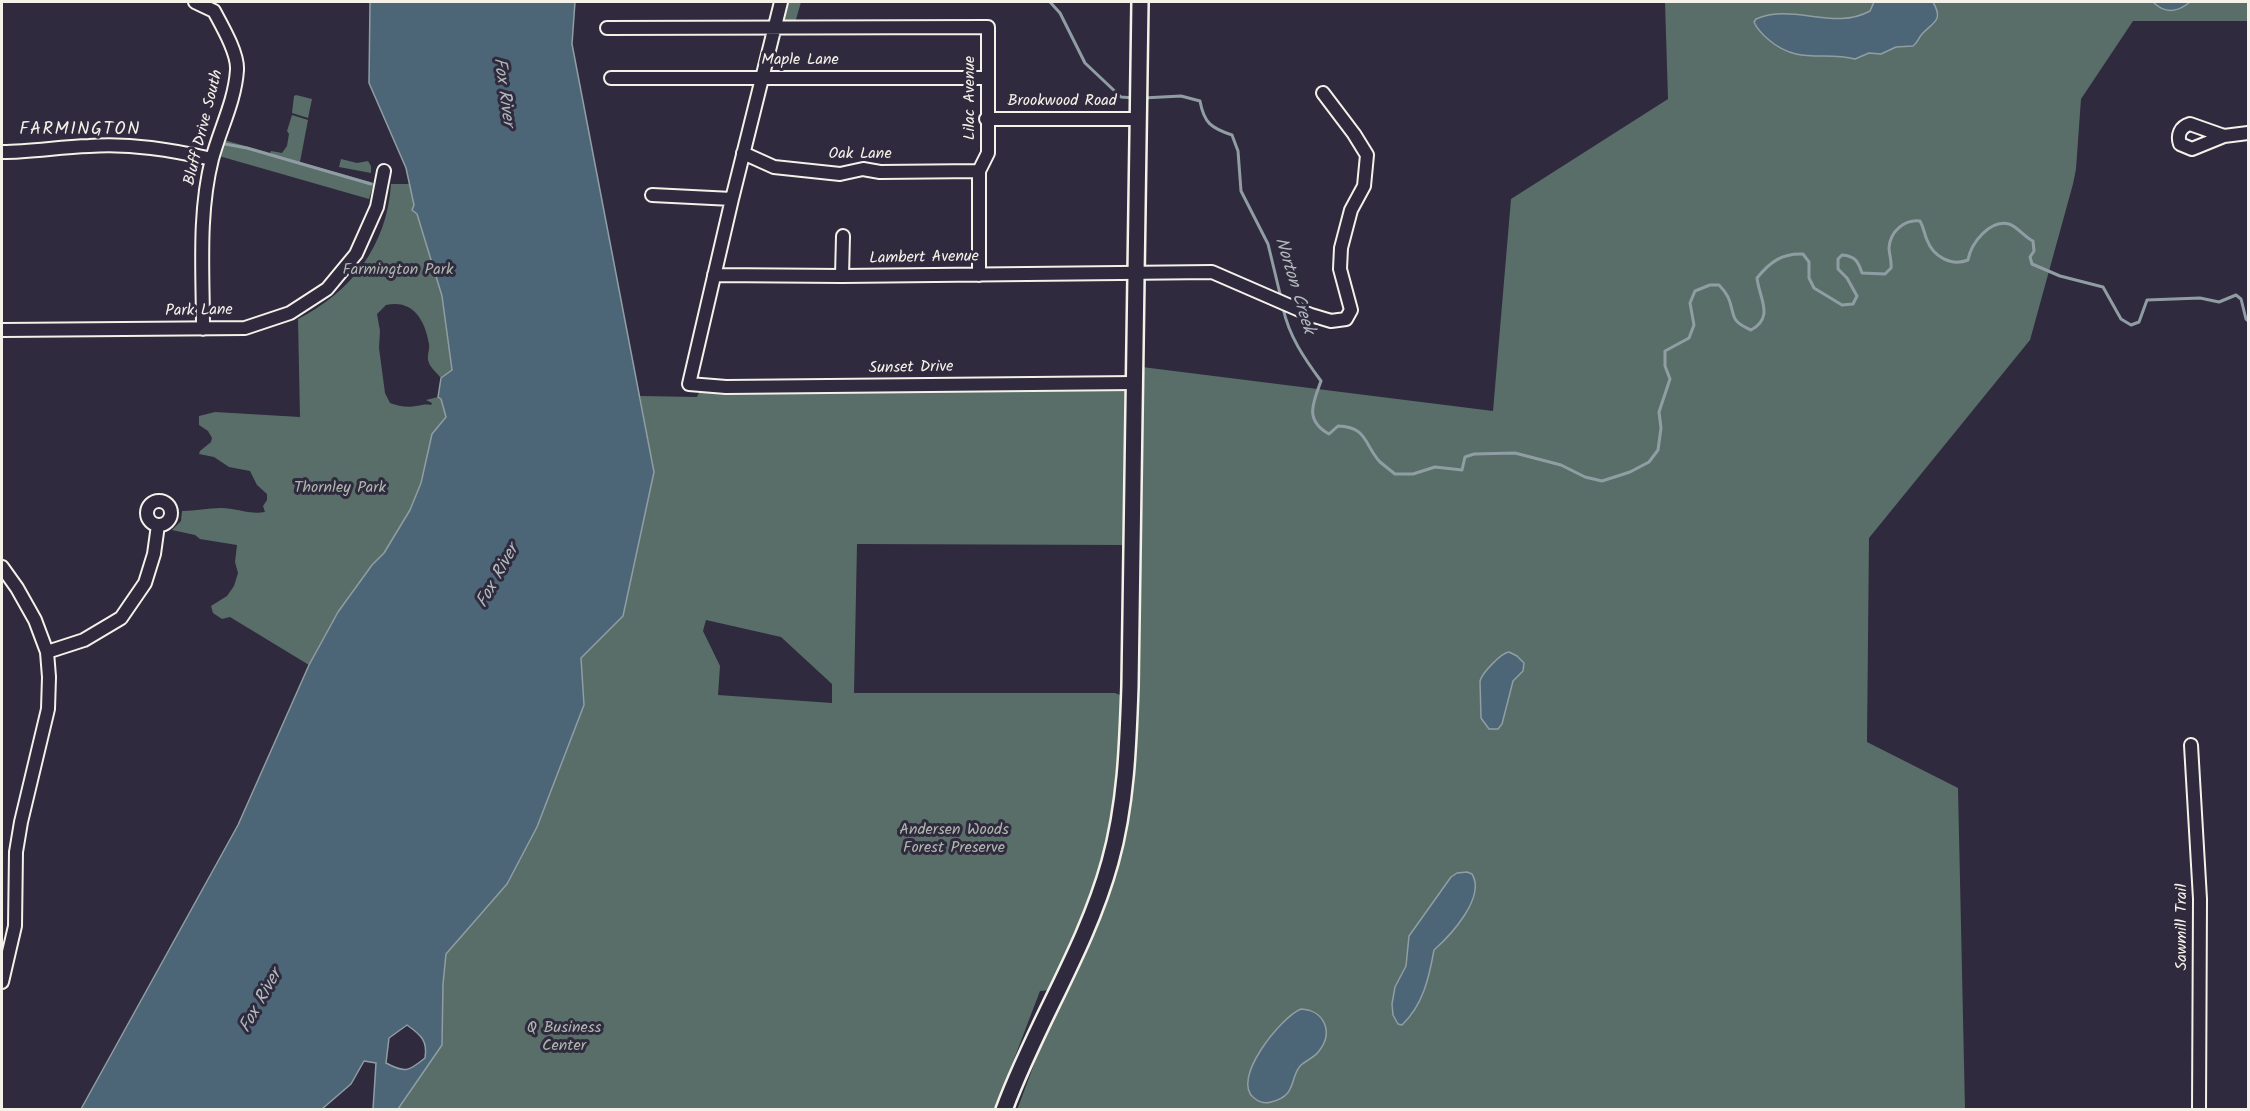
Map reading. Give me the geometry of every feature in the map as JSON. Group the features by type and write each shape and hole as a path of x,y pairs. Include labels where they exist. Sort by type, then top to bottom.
{"main road":[{"path":"1005,1110 1018,1072 1057,993 1097,901 1110,864 1124,784 1129,711 1140,2"}],"street":[{"path":"195,2 217,6"},
{"path":"714,275 781,2"},
{"name":"Bluff Drive South","path":"203,329 202,246 205,197 212,159 230,105 237,68 217,6"},
{"name":"Lilac Avenue","path":"773,28 987,27 988,153 979,171 979,275"},
{"path":"607,28 773,28"},
{"name":"Maple Lane","path":"611,78 988,78"},
{"name":"Lambert Avenue","path":"714,275 1212,272 1311,315 1331,321 1346,320 1351,310 1340,269 1341,248 1351,210 1364,186 1367,155 1323,93"},
{"name":"Brookwood Road","path":"986,119 1138,114"},
{"path":"2224,136 2248,133"},
{"path":"2,152 124,145 212,159"},
{"name":"Oak Lane","path":"743,153 774,167 840,174 863,169 880,172 979,171"},
{"name":"Park Lane","path":"2,330 245,328 290,313 327,289 356,254 377,207 384,171"},
{"path":"652,195 732,199"},
{"path":"842,276 843,236"},
{"name":"Sunset Drive","path":"714,275 689,384 741,387 1134,383"},
{"path":"47,652 84,640 121,618 145,583 154,554 158,525"},
{"path":"2,567 35,620 47,652 48,709 21,822 16,852 15,926 2,982"},
{"name":"Sawmill Trail","path":"2191,745 2200,899 2199,1110"},
{"path":"2,851 16,852"}],"green space":[{"path":"778,2 801,2 795,23 772,22"},
{"path":"1665,2 2248,2 2248,21 2133,21 2081,99 2073,184 2030,340 1869,538 1867,742 1958,788 1965,1109 1017,1110 1036,1059 1094,923 1114,863 1142,367 1493,411 1511,199 1668,99"},
{"path":"296,95 312,99 308,118 292,113"},
{"path":"292,115 308,120 300,162 374,183 369,199 219,156 224,140 270,153 271,151 282,153 287,146 289,134 287,131"},
{"path":"341,159 357,163 368,161 371,173 339,167"},
{"path":"391,184 410,184 414,205 412,210 417,214 442,296 452,370 441,378 430,365 427,335 416,313 404,305 386,305 377,314 385,393 390,403 406,407 431,405 432,403 426,400 438,397 441,399 446,417 432,434 421,483 410,510 384,553 372,565 338,612 309,665 230,617 222,619 213,613 211,606 227,596 234,586 238,573 235,562 237,545 200,539 195,535 172,530 181,521 182,511 221,508 254,513 265,512 263,506 267,500 267,494 257,485 250,471 229,467 214,457 199,454 212,438 208,431 199,425 199,416 215,412 300,417 298,319 334,295 363,265 382,227"},
{"name":"Andersen Woods Forest Preserve","path":"1118,387 1125,390 1127,395 1127,545 857,544 854,693 1115,693 1120,695 1122,699 1119,765 1109,828 1096,876 1070,945 1050,990 1040,991 995,1109 398,1110 442,1045 446,954 507,884 584,705 581,658 623,616 654,472 640,396 697,397 701,388","holes":["706,620 781,637 832,684 832,703 718,695 720,666 703,631"]}],"water":[{"name":"Fox River","path":"370,2 575,2 572,44 654,472 623,616 581,658 584,705 537,827 507,884 446,954 442,1045 398,1109 373,1109 376,1063 364,1061 351,1084 322,1109 81,1109 238,825 309,665 338,612 372,565 384,553 410,510 421,483 432,434 446,417 441,399 438,397 441,378 452,370 442,296 417,214 412,210 414,205 406,168 369,83","holes":["407,1025 420,1035 426,1052 425,1058 414,1066 402,1070 386,1063 389,1038"]},
{"path":"1874,2 1933,2 1937,13 1936,21 1913,46 1896,47 1881,54 1869,53 1855,59 1801,55 1790,52 1769,40 1754,22 1756,19 1770,15 1784,14 1828,18 1856,16 1870,11"},
{"path":"2153,2 2190,2 2176,10 2167,10"},
{"path":"1509,652 1524,663 1523,671 1513,681 1502,724 1498,729 1489,729 1481,718 1480,681 1492,664"},
{"path":"1457,873 1472,874 1475,883 1471,904 1449,935 1434,950 1420,1000 1402,1025 1398,1024 1393,1015 1392,1004 1395,987 1406,966 1409,936 1451,877"},
{"path":"1301,1009 1316,1013 1321,1018 1326,1030 1323,1044 1313,1057 1297,1070 1292,1086 1285,1095 1269,1103 1260,1102 1248,1089 1248,1078 1253,1064 1271,1036 1292,1014"}],"waterway":[{"name":"Norton Creek","path":"1050,2 1060,13 1085,63 1121,97 1134,98"},
{"name":"Norton Creek","path":"1143,98 1181,96 1200,101 1206,120 1219,130 1232,135 1238,151 1241,191 1268,244 1281,298"},
{"path":"225,144 247,148 371,184"},
{"name":"Norton Creek","path":"1283,308 1298,346 1321,381 1313,404 1313,417 1316,423 1329,434 1338,426 1348,427 1360,433 1380,462 1395,474 1413,474 1435,467 1462,470 1465,457 1474,454 1515,453 1561,465 1585,477 1602,481 1630,472 1649,462 1658,450 1661,428 1659,412 1670,379 1665,366 1665,351 1689,338 1694,325 1690,303 1695,291 1710,285 1719,285 1728,297 1736,320 1751,330 1758,325 1764,313 1757,278 1777,260 1789,255 1803,254 1809,262 1809,278 1814,288 1842,305 1853,304 1857,296 1847,278 1838,269 1838,259 1842,255 1853,258 1862,273 1885,274 1891,268 1889,248 1892,236 1899,227 1909,222 1920,221 1934,251 1943,259 1955,262 1968,260 1973,246 1988,229 2002,223 2012,225 2033,241 2034,251 2030,257 2032,264 2060,276 2103,287 2121,319 2131,325 2139,322 2147,300 2200,298 2219,302 2236,295 2241,299 2248,321"}],"district":[{"name":"FARMINGTON","path":"80,131"}],"park label":[{"name":"Farmington Park","path":"398,271"},
{"name":"Thornley Park","path":"340,489"},
{"name":"Q Business Center","path":"564,1038"}]}
